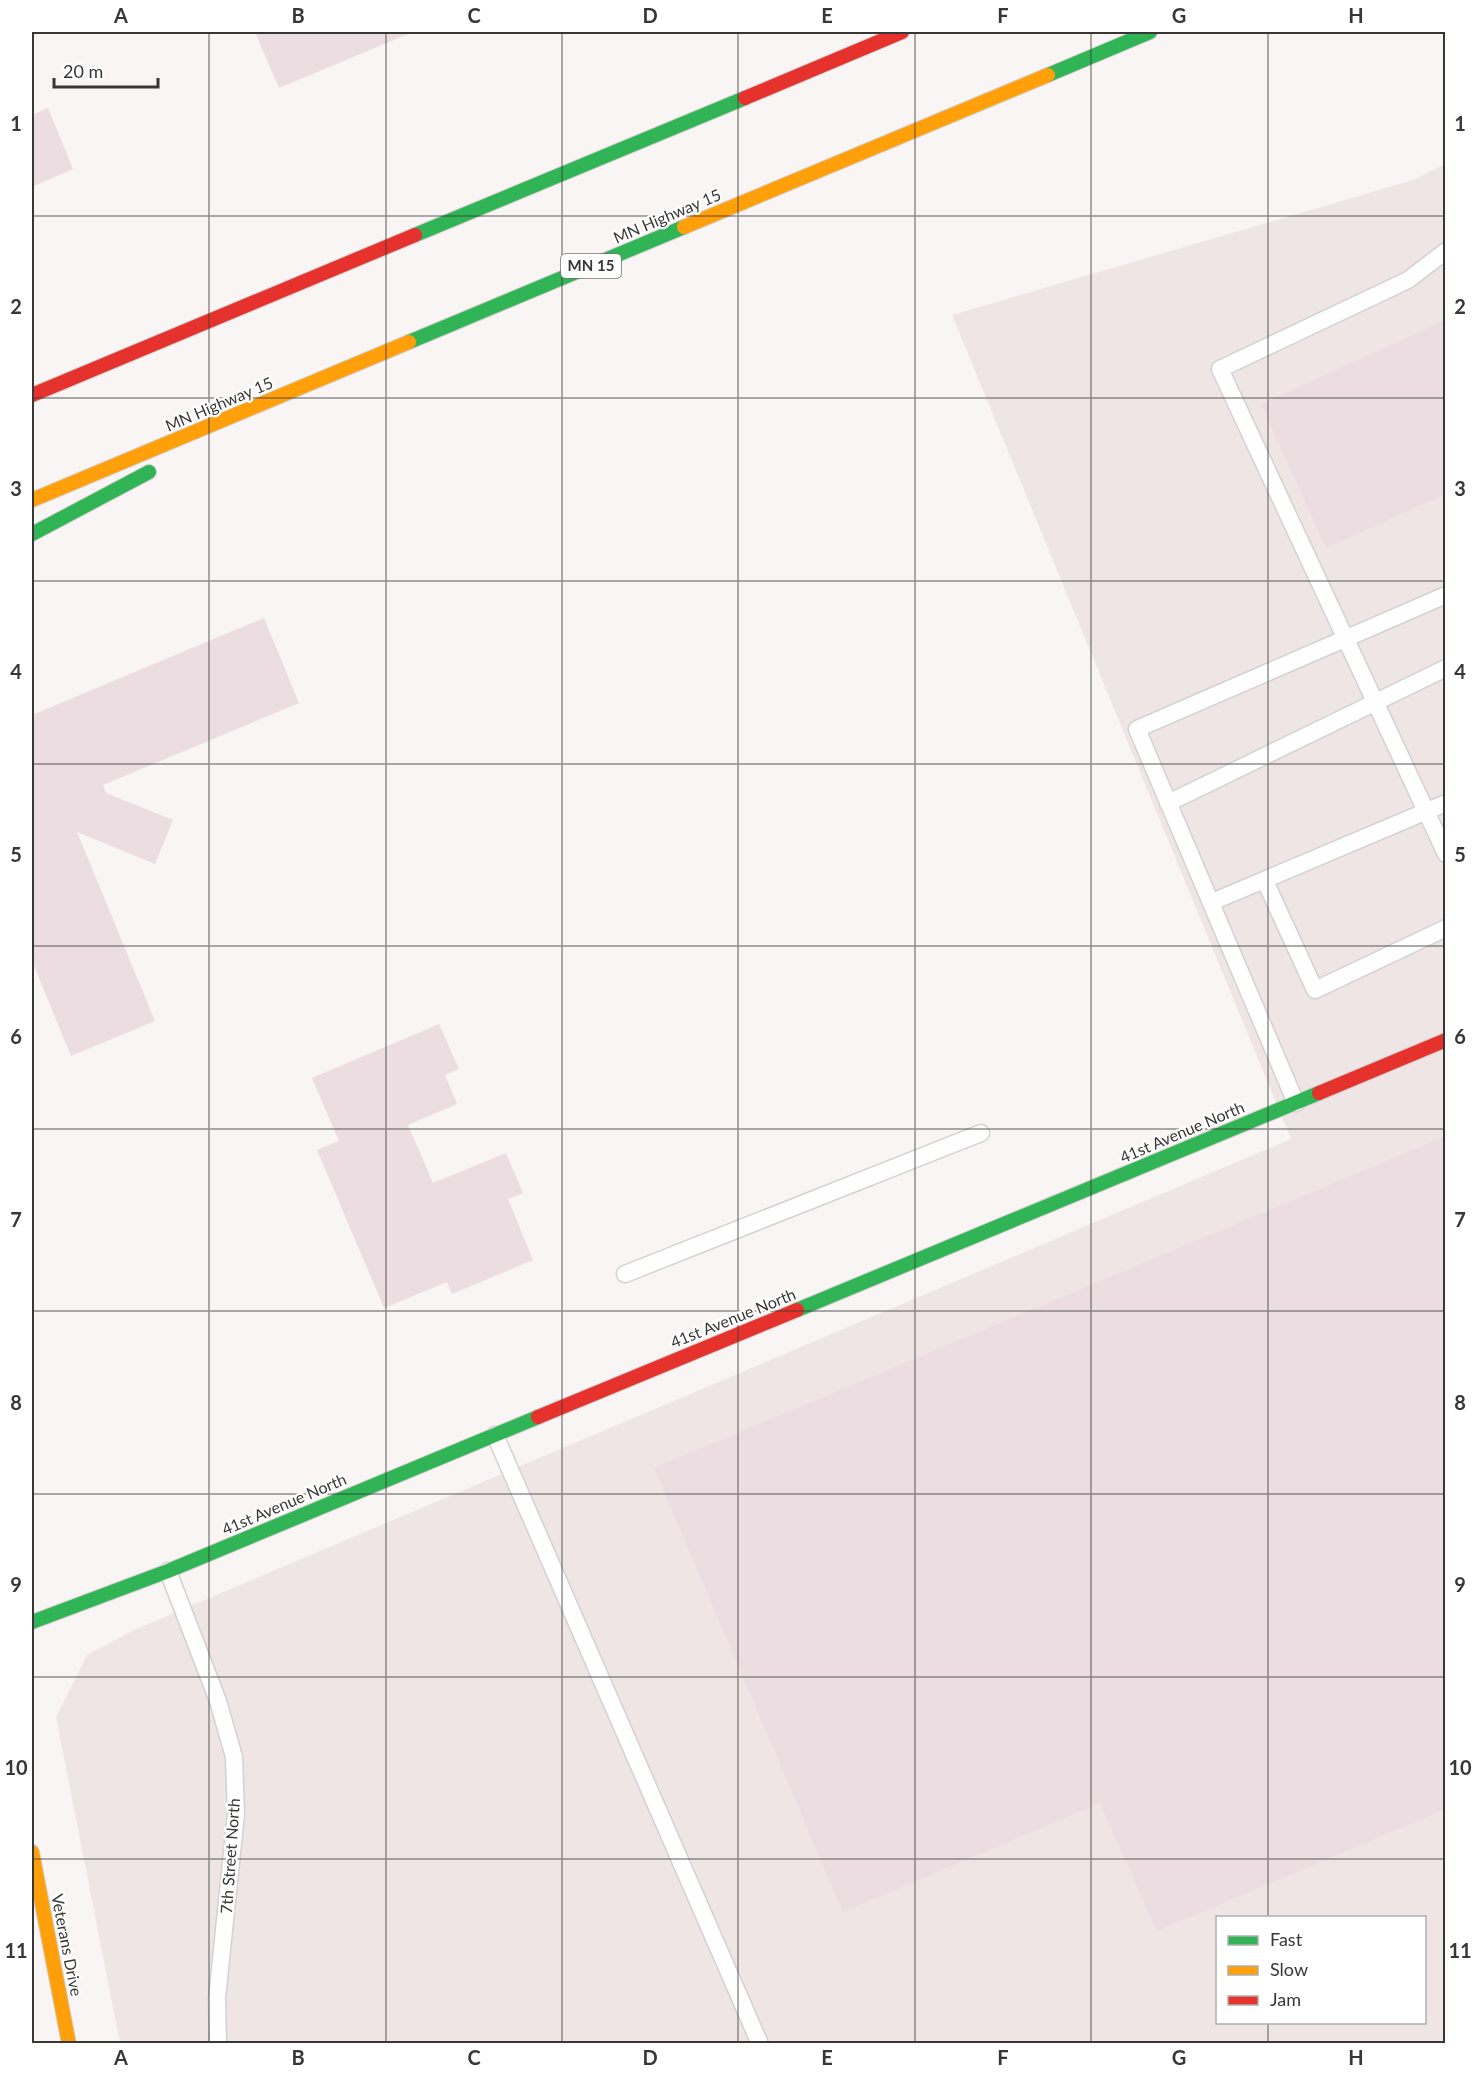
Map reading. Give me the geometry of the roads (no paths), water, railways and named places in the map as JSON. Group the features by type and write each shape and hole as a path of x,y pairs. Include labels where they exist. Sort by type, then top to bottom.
{"main road":[{"path":"32,395 902,32"},
{"name":"MN Highway 15","path":"32,500 1150,32"},
{"path":"32,384 110,363"},
{"path":"198,446 333,374"},
{"path":"32,534 167,462"},
{"name":"41st Avenue North","path":"32,1622 168,1571 1446,1040"},
{"name":"Veterans Drive","path":"32,1852 69,2043"}],"lane":[{"path":"1446,251 1407,280 1220,369 1446,854"},
{"path":"1296,1103 1137,729 1446,595"},
{"path":"1168,803 1446,668"},
{"path":"1212,902 1446,803"},
{"path":"1265,881 1315,990 1446,928"},
{"path":"625,1274 981,1133"},
{"path":"495,1435 760,2043"},
{"name":"7th Street North","path":"168,1571 218,1701 234,1757 236,1814 217,1998 218,2043"}]}
